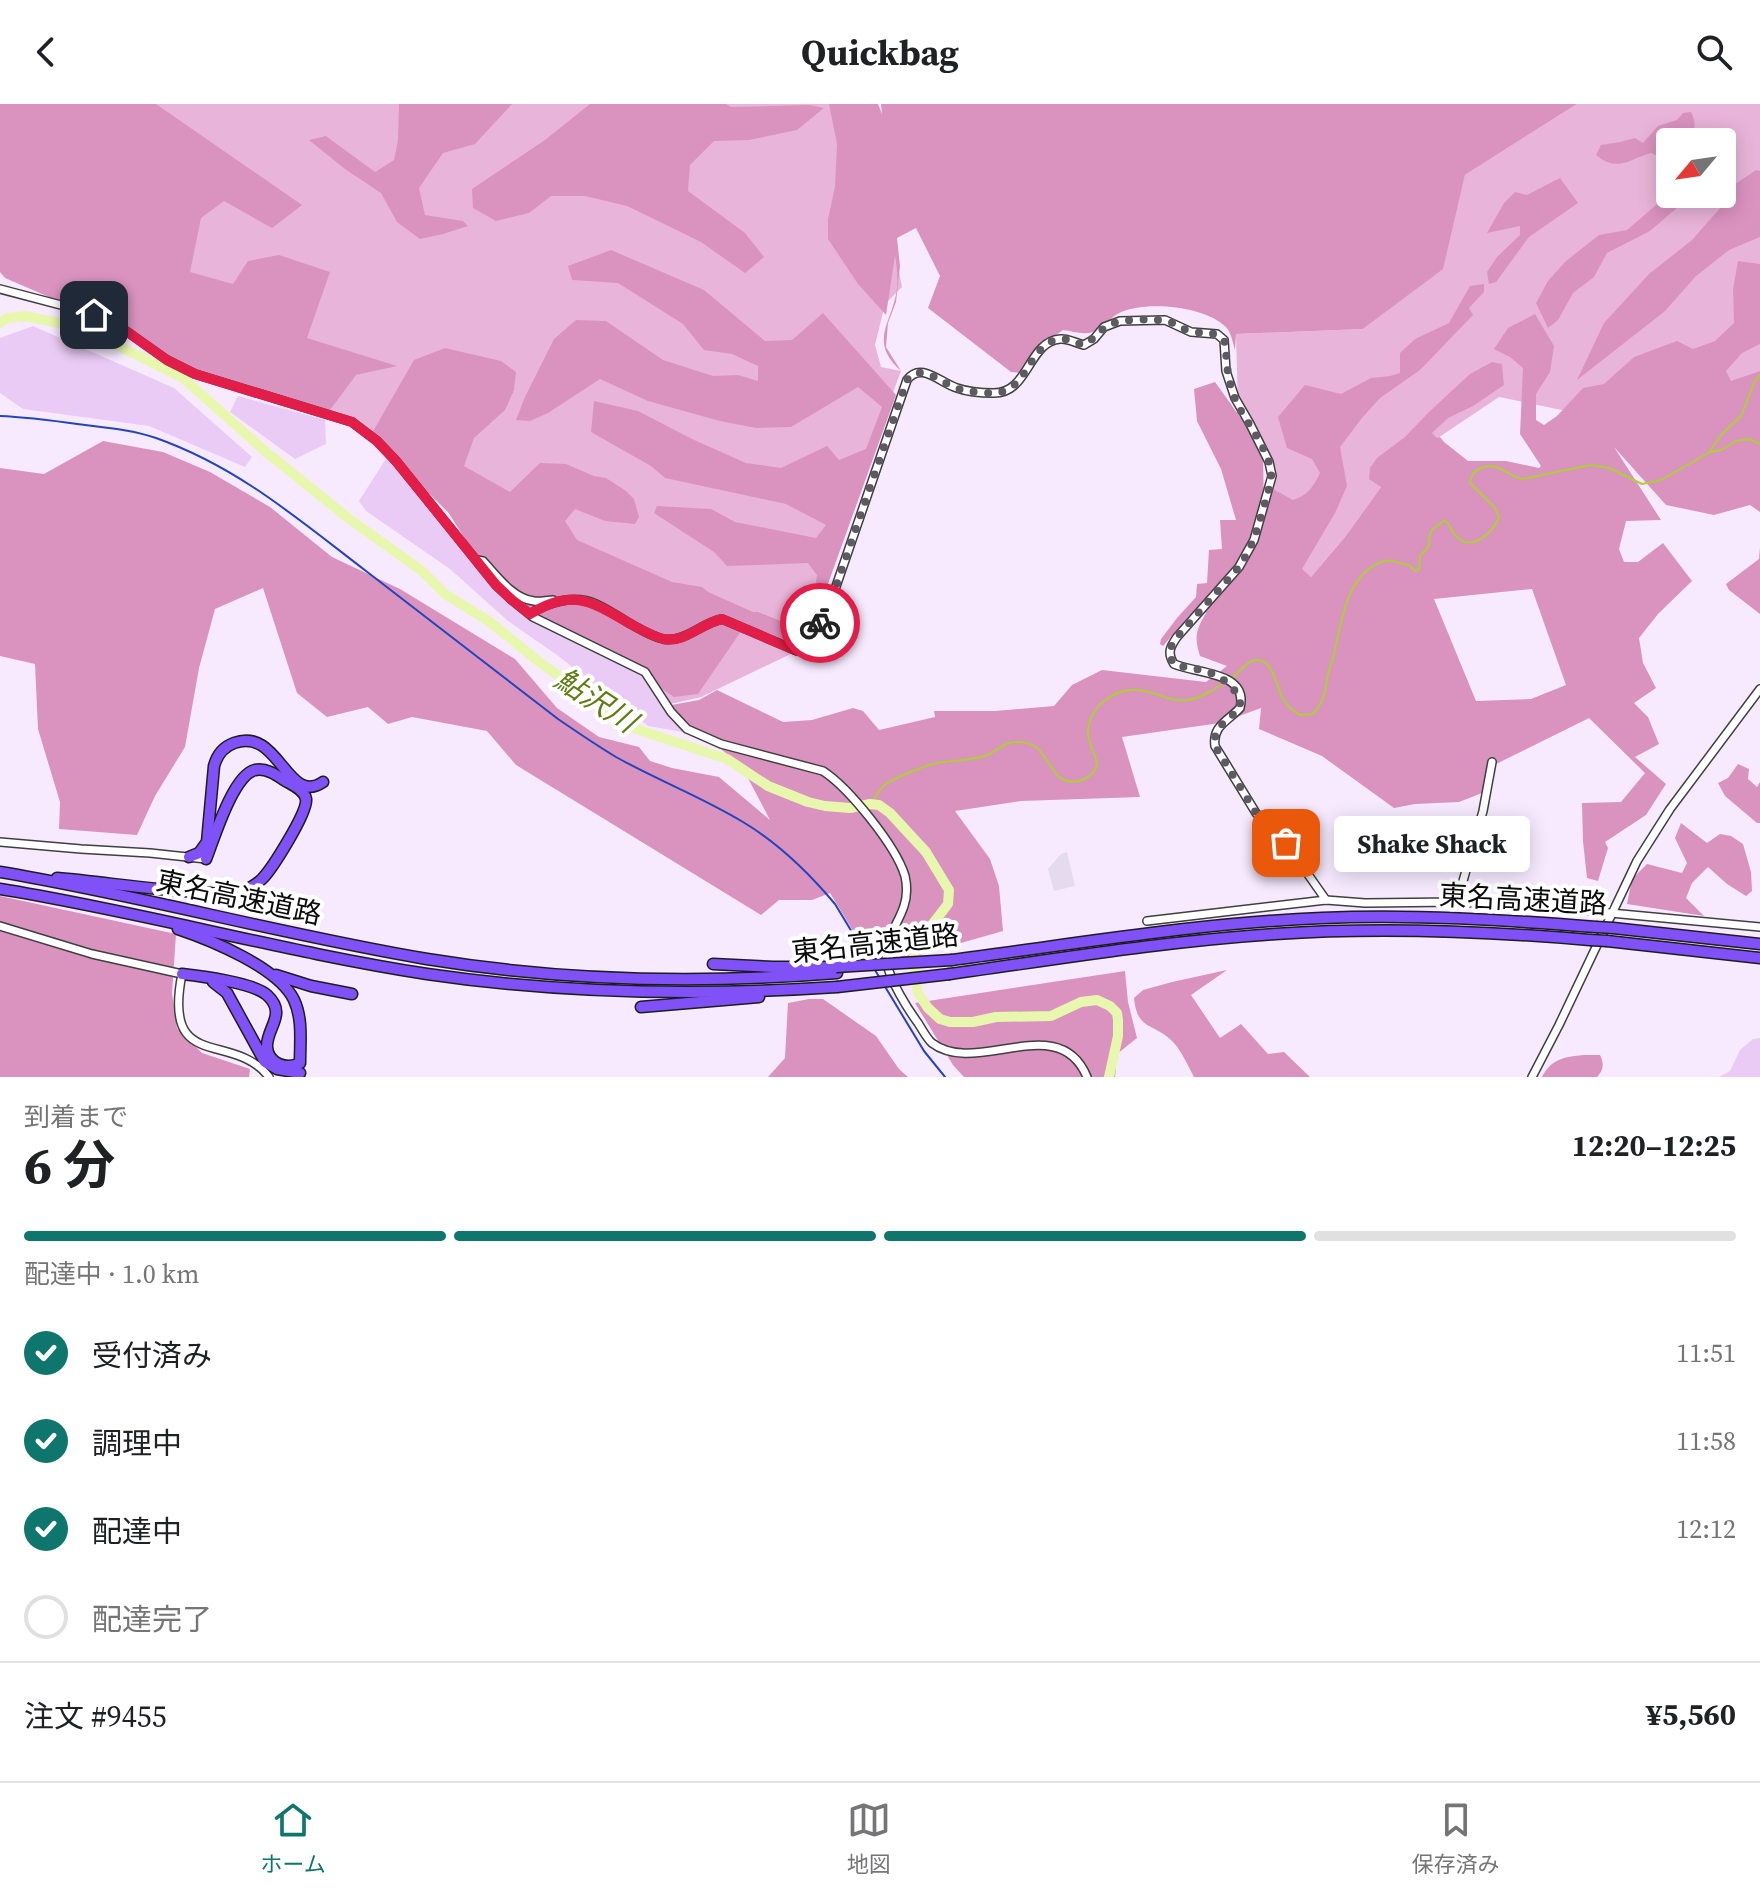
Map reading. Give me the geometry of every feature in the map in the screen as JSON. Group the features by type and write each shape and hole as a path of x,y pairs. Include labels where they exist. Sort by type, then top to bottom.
{"highway":[{"path":"189,857 199,853 207,842 214,766 219,755 232,744 250,741 262,745 302,785 313,787 323,782"},
{"path":"2,872 189,892 237,893 259,882 269,870 304,813 306,803 302,792 267,770 250,772 234,793 206,859"},
{"name":"東名高速道路","path":"2,872 429,959 564,975 659,979 730,979 952,960 1151,933 1322,918 1461,918 1613,928 1760,944"},
{"name":"東名高速道路","path":"0,889 387,967 555,988 686,993 837,987 1166,944 1299,932 1459,931 1607,941 1760,958"},
{"path":"114,910 206,940 268,972 311,986 352,994"},
{"path":"713,964 836,970"},
{"path":"182,974 247,986 267,994 275,1005 276,1015 267,1041 268,1054 279,1064 294,1066 300,1063 297,1009 288,989 268,972"},
{"path":"182,974 221,986 265,1062 277,1069 300,1073"},
{"path":"641,1007 745,999 817,988"}],"street":[{"path":"0,289 112,321 167,360 195,374 352,422 396,461 502,590 530,614 645,672 671,712 687,729 730,747 823,771 852,795 877,827 906,879 905,905 889,940 887,963 909,1009 932,1043 952,1052 965,1053 1042,1045 1059,1048 1074,1054 1087,1077"},
{"path":"530,614 572,599 593,602 663,639 678,640 722,619 797,651 803,649 812,643 832,598 907,380 912,374 927,373 963,390 1001,392 1018,383 1040,350 1054,340 1063,338 1084,345 1111,323 1165,320 1191,332 1217,334 1224,340 1226,371 1235,398 1271,469 1271,481 1254,540 1245,558 1177,637 1170,649 1170,658 1182,668 1219,677 1238,691 1242,704 1217,728 1215,746 1256,813 1286,843 1326,900"},
{"path":"475,559 483,561 522,598 563,601"},
{"path":"1532,1077 1637,861 1670,809 1760,689"},
{"path":"1457,902 1483,811 1492,762"},
{"path":"0,842 206,859"},
{"path":"1147,921 1326,900 1365,903 1457,902 1613,912 1760,927"},
{"path":"0,926 92,954 182,974 177,1008 185,1030 201,1045 256,1063 269,1077"}],"shaded area":[{"path":"0,104 156,104 302,205 272,228 224,201 201,218 190,272 233,284 248,261 279,255 330,272 307,338 397,366 356,375 327,414 186,369 121,328 5,278 0,272"},
{"path":"48,104 874,104 892,238 902,287 885,304 875,345 881,367 901,371 797,651 701,697 670,704 650,673 530,614 523,596 372,433 286,398"},
{"path":"399,104 512,104 475,144 443,153 419,188 425,215 463,221 468,226 420,239 397,222 381,193 309,140 326,136 375,172 394,160"},
{"path":"590,104 809,105 824,108 797,130 749,140 714,141 690,165 688,191 745,233 764,257 745,273 701,242 627,206 585,196 551,196 529,213 496,221 473,208 472,189 545,140"},
{"path":"829,104 878,104 882,114 881,104 1577,104 1465,175 1443,269 1363,329 1236,334 1235,350 1228,329 1204,314 1174,307 1144,307 1119,313 1093,332 1063,330 1043,344 1023,373 1011,372 928,308 940,276 916,228 897,238 900,266 896,302 888,323 886,347 901,371 891,360 885,350 884,340 885,331 897,288 895,256 886,315 858,284 828,239 837,144"},
{"path":"1577,104 1760,104 1760,435 1605,419 1499,397 1396,466 1345,537 1311,577 1263,540 1271,463 1238,408 1236,334 1363,329 1442,269 1465,175"},
{"path":"1691,112 1694,128 1656,128 1677,120 1683,113"},
{"path":"1656,128 1656,155 1651,153 1618,164 1596,155 1601,145 1635,138 1643,143"},
{"path":"1756,170 1760,171 1760,237 1729,250 1696,276 1665,311 1577,380 1604,323 1649,274 1692,240 1720,208 1736,208 1736,184"},
{"path":"1560,178 1578,203 1529,237 1496,282 1489,284 1487,272 1497,257 1520,235 1520,226 1487,233 1504,203 1515,192 1527,195"},
{"path":"1656,205 1656,208 1677,208 1650,231 1607,253 1594,277 1573,293 1558,320 1548,328 1536,303 1548,281 1566,261 1599,235 1627,230"},
{"path":"611,250 704,290 765,341 792,340 823,313 896,395 807,642 797,651 746,624 698,694 674,697 618,659 530,614 523,596 496,584 448,512 372,433 414,360 445,348 501,361 516,372 514,390 505,410 474,438 464,466 510,492 540,463 566,464 606,478 634,499 639,517 635,524 605,521 575,509 565,521 577,540 672,582 702,587 753,612 788,624 812,610 817,575 808,563 727,566 714,552 654,513 657,506 711,509 735,522 816,538 826,525 786,504 665,478 651,466 591,432 594,401 638,411 746,463 781,468 827,446 839,460 866,449 882,407 858,387 791,427 756,428 720,421 648,401 600,379 548,413 530,421 516,420 554,339 576,320 606,321 663,360 713,376 738,375 758,381 758,366 732,354 704,350 683,324 618,283 572,280 568,266"},
{"path":"1738,261 1760,264 1760,344 1742,353 1726,371 1731,381 1760,371 1760,512 1750,505 1714,515 1666,505 1614,447 1661,520 1626,521 1619,549 1624,562 1638,562 1663,543 1692,581 1658,614 1639,638 1643,663 1656,688 1634,703 1648,717 1659,744 1635,757 1666,784 1646,815 1605,842 1608,848 1598,881 1587,878 1582,803 1621,802 1645,773 1589,718 1492,766 1482,793 1459,802 1394,808 1322,756 1259,729 1261,708 1220,723 1122,737 1140,797 1021,801 955,811 990,859 999,886 1003,931 905,959 867,954 830,893 812,900 779,900 761,915 516,765 487,731 412,717 388,724 368,707 327,717 297,693 263,588 215,609 199,668 185,747 155,796 137,835 59,829 60,802 38,729 35,664 0,656 0,468 44,474 103,441 163,452 210,472 270,507 332,557 400,589 515,659 557,708 599,737 639,747 650,761 719,777 770,820 741,765 666,706 699,700 717,690 783,722 812,720 853,708 863,711 879,730 935,717 934,711 995,711 1054,706 1072,685 1102,670 1206,682 1227,666 1200,656 1197,634 1206,613 1200,607 1163,646 1160,644 1196,597 1197,584 1207,583 1209,550 1222,549 1220,520 1236,520 1221,469 1197,421 1194,389 1215,382 1263,449 1264,521 1273,489 1293,500 1310,490 1320,473 1312,459 1287,448 1278,417 1305,385 1341,394 1371,378 1400,373 1400,353 1415,339 1449,323 1470,286 1484,284 1484,292 1469,308 1473,315 1420,370 1380,398 1340,447 1347,486 1302,569 1311,577 1381,487 1369,479 1370,468 1377,458 1405,437 1470,374 1492,362 1502,364 1504,385 1448,418 1432,433 1468,461 1506,461 1541,466 1520,434 1523,368 1494,349 1508,328 1535,314 1554,346 1550,372 1536,394 1536,420 1544,425 1557,416 1583,388 1604,384 1634,357 1677,341 1693,349 1715,341 1734,323 1733,289","holes":["1532,589 1566,685 1531,699 1476,701 1434,599"]},
{"path":"33,326 174,388 252,457 245,467 149,426 23,409 0,393 0,338"},
{"path":"238,396 325,420 326,444 295,459 230,412"},
{"path":"387,457 501,596 536,621 650,673 688,733 648,726 508,621 450,569 366,511 359,501"},
{"path":"1760,547 1760,614 1729,590 1726,584 1759,559"},
{"path":"1738,764 1749,769 1748,779 1757,787 1760,782 1760,823 1725,796 1718,783 1728,778"},
{"path":"1681,823 1707,843 1720,834 1731,836 1743,844 1751,872 1752,891 1746,896 1708,867 1692,883 1686,898 1704,916 1627,904 1632,879 1647,864 1682,873 1687,863 1675,838"},
{"path":"1067,852 1075,886 1054,891 1048,869 1061,854"},
{"path":"0,896 176,934 172,993 177,1028 202,1053 250,1069 249,1077 0,1077"},
{"path":"1227,970 1191,995 1220,1038 1241,1024 1268,1054 1284,1052 1310,1077 1194,1077 1174,1043 1138,1015 1134,998 1143,990"},
{"path":"1125,971 1128,1002 1137,1038 1112,1058 1115,1077 964,1077 953,1065 915,1003"},
{"path":"823,999 876,1036 908,1077 768,1077 785,1058 788,1003"},
{"path":"1760,1038 1760,1077 1719,1077 1730,1071 1740,1050 1753,1039"},
{"path":"1600,1055 1603,1066 1597,1077 1542,1077 1559,1060"}],"waterway":[{"name":"鮎沢川","path":"0,323 7,318 25,316 69,325 183,378 266,452 348,518 422,571 445,594 490,622 630,727 727,759 768,786 808,802 850,808 879,805 926,852 949,890 948,904 914,948 918,993 928,1008 940,1019 973,1022 996,1017 1051,1016 1081,1002 1097,1000 1117,1013 1118,1036 1109,1077"},
{"path":"1710,451 1741,416 1760,375"},
{"path":"1232,678 1249,662 1264,662 1292,710 1300,715 1313,714 1324,695 1349,597 1363,575 1373,566 1388,560 1409,565 1415,571 1419,569 1420,556 1429,546 1430,534 1444,521 1458,538 1470,542 1482,538 1496,523 1499,518 1495,508 1470,483 1473,474 1481,468 1498,467 1523,479 1590,465 1609,468 1642,484 1661,480 1736,441 1750,439 1760,444"},
{"path":"872,804 884,786 905,774 937,763 985,756 1014,742 1036,747 1059,777 1073,782 1082,780 1092,773 1097,763 1089,741 1089,724 1092,715 1104,701 1130,690 1187,700 1227,681"}],"railway":[{"path":"0,416 139,433 214,464 291,514 572,729 616,757 756,830 792,859 835,904 924,1051 945,1077"}],"way so far":[{"path":"820,623 832,598 907,380 912,374 927,373 963,390 1001,392 1018,383 1046,344 1063,338 1084,345 1111,323 1165,320 1191,332 1217,334 1226,344 1226,371 1235,398 1269,462 1272,476 1251,548 1239,567 1177,637 1169,654 1174,664 1214,674 1237,692 1242,704 1217,728 1215,746 1256,813 1286,843"}],"place":[{"name":"Shake Shack","path":"1286,843"}],"route":[{"path":"94,315 112,321 167,360 195,374 352,422 396,461 496,585 530,614 572,599 593,602 645,632 663,639 678,640 722,619 797,651 812,643 820,623"}]}
